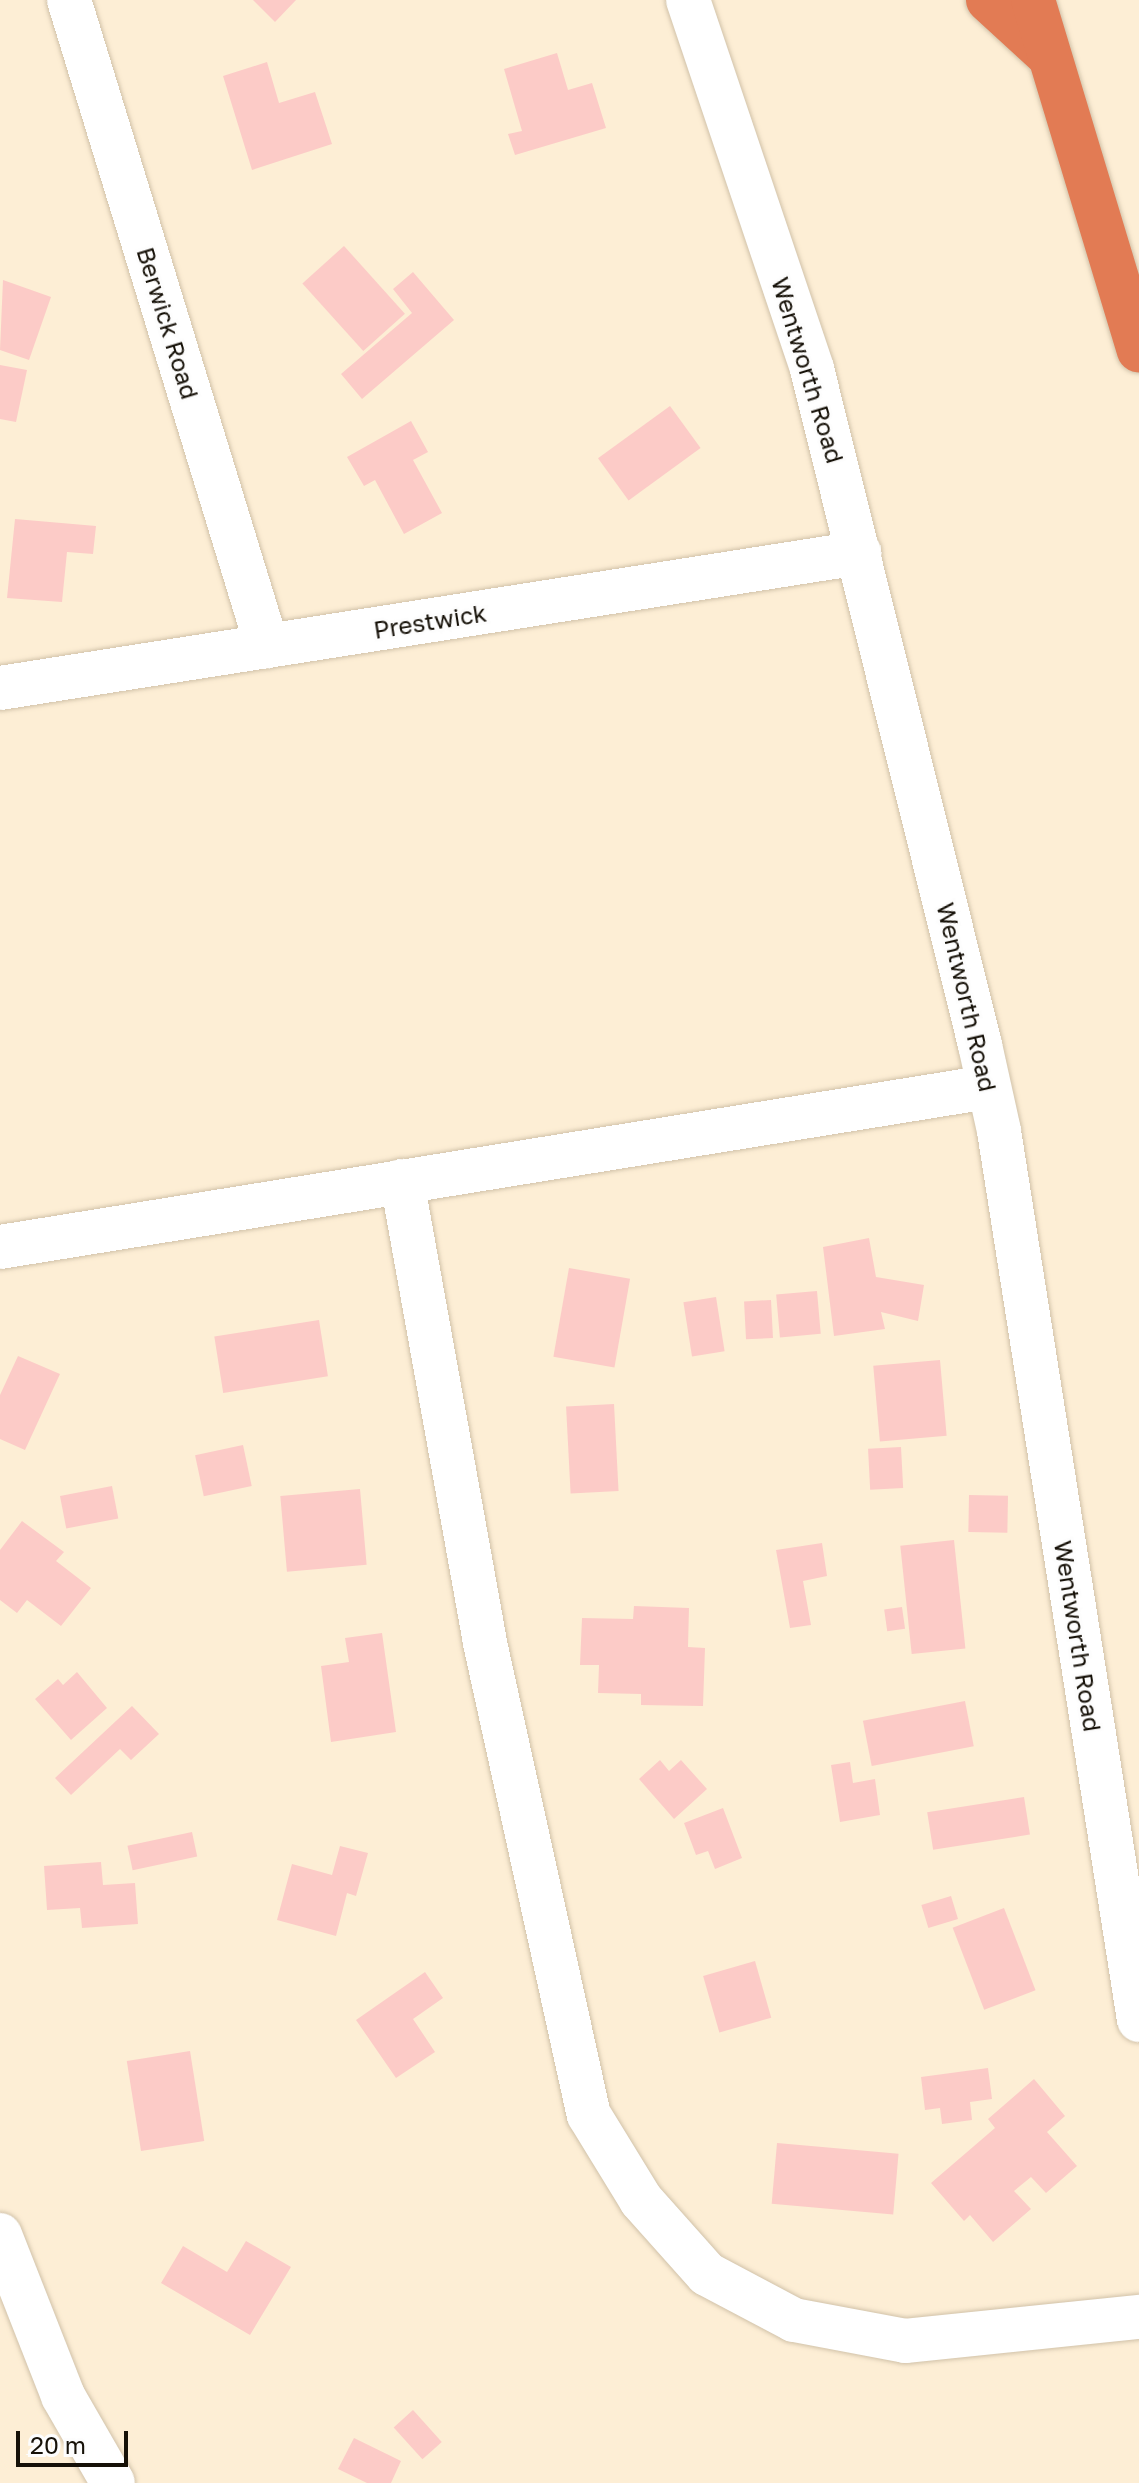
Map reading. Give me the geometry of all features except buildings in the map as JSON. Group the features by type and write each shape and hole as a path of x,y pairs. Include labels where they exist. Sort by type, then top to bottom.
{"highway":[{"path":"988,0 1054,60"},
{"path":"1033,0 1054,60 1139,350"}],"street":[{"name":"Berwick Road","path":"69,0 267,646"},
{"name":"Wentworth Road","path":"702,4 812,369 988,1087 1139,2020"},
{"name":"Prestwick","path":"0,688 859,553"},
{"path":"0,1247 988,1087"},
{"path":"402,1181 485,1643 589,2115 641,2200 707,2274 794,2320 905,2341 1139,2317"},
{"path":"0,2235 63,2396 113,2483"}]}
